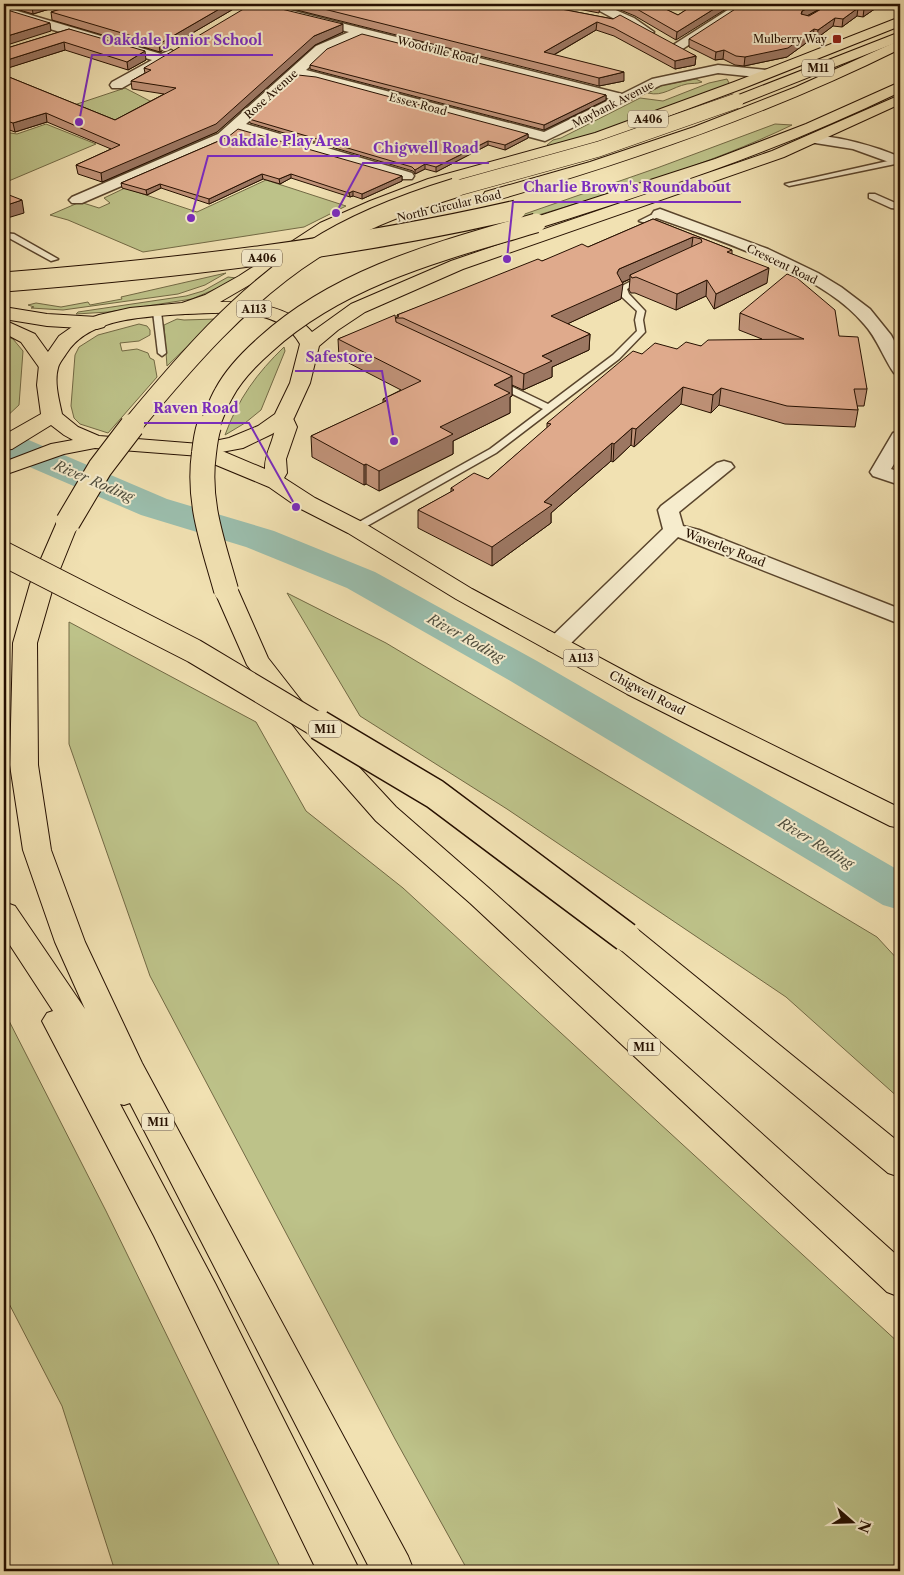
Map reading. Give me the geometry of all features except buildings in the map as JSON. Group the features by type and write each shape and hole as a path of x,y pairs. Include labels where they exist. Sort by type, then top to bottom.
{"main road":[{"name":"A406","path":"184,309 212,299 245,280 326,227 376,205 434,183 601,136 738,93 767,74 900,21"},
{"name":"M11","path":"390,1565 126,1063 70,942 37,850 24,765 25,643 42,584 75,506 92,478 127,431 195,352 274,277 320,246 350,229 402,205 624,141 738,93 900,36"},
{"name":"North Circular Road","path":"4,272 271,239 401,218 490,196 589,168 711,125 825,79 900,44"},
{"path":"774,142 780,136 900,72"},
{"name":"M11","path":"900,86 844,113 774,142 687,174 528,213 367,279 314,308 285,327 239,370 215,407 203,456 201,476 206,515 226,590 256,660 312,732 386,814 480,896 900,1281"},
{"path":"272,481 276,473 275,459 287,427 284,418 300,383 310,354 310,344 330,326 358,308 457,265 769,158 900,99"},
{"path":"677,155 763,123"},
{"name":"North Circular Road","path":"4,282 94,276 271,257 528,213"},
{"name":"A113","path":"48,366 70,335 97,323 124,316 184,309 252,308 273,313 301,329 310,344"},
{"name":"A113","path":"4,312 47,320 97,323"},
{"path":"4,326 28,338 48,366 49,400 52,416 4,444"},
{"name":"A113","path":"52,416 76,434 95,442 200,450 240,441 265,430 284,418"},
{"path":"4,469 59,449 95,442"},
{"name":"Chigwell Road","path":"200,450 272,481 308,503 356,528 464,594 556,645 738,740 900,818"},
{"name":"M11","path":"4,554 194,651 435,794 626,937 900,1163"},
{"name":"M11","path":"4,913 118,1082 390,1565"},
{"path":"4,924 96,1088 199,1285 339,1571"}],"street":[{"path":"593,4 630,21 632,24 718,69 738,93"},
{"path":"667,43 745,4"},
{"name":"Woodville Road","path":"250,6 362,32 623,98"},
{"path":"4,11 163,59"},
{"path":"32,20 56,13"},
{"path":"613,14 595,19 632,24"},
{"path":"45,39 70,31"},
{"name":"Rose Avenue","path":"77,200 98,199 223,137 320,49 362,32"},
{"path":"117,85 179,49"},
{"path":"718,69 767,74"},
{"name":"Maybank Avenue","path":"540,137 554,134 657,82 718,69"},
{"name":"Essex Road","path":"295,72 318,76 540,137"},
{"path":"847,124 854,137 883,151 883,154"},
{"path":"236,126 391,176 407,176"},
{"path":"814,139 850,143 883,154 899,162"},
{"name":"Crescent Road","path":"660,214 750,248 810,276 858,307 888,344 900,369"},
{"path":"900,437 880,472 900,479"},
{"path":"674,530 668,510 724,467"},
{"name":"Waverley Road","path":"556,645 674,530 692,534 900,618"}],"lane":[{"path":"4,7 14,4"},
{"path":"789,184 899,162"},
{"path":"872,196 900,207"},
{"path":"643,221 660,214"},
{"path":"4,235 11,236 54,259"},
{"path":"356,528 493,451 616,357 641,332 640,311 624,295 622,288 650,276"},
{"path":"157,312 162,353"},
{"path":"487,378 548,408"}],"green space":[{"path":"696,79 702,82 682,85 658,94 648,93 663,85"},
{"path":"727,79 729,83 725,87 655,115 552,147 547,145 553,140 561,138 640,98 663,101 709,83"},
{"path":"125,88 175,114 133,130 71,106"},
{"path":"46,124 96,144 4,183 4,132 17,134"},
{"path":"775,124 792,125 694,166 525,219 519,216 657,168"},
{"path":"266,180 346,206 304,227 143,252 68,220 50,215 80,202 99,208 110,203 104,198 125,188 197,212"},
{"path":"226,273 205,285 178,294 63,310 31,308 34,307 28,305 36,303 61,307 88,302 90,305"},
{"path":"228,277 236,278 192,299 108,312 76,314 78,312 186,296 203,291"},
{"path":"177,319 216,319 167,366 164,325"},
{"path":"139,324 147,326 150,330 150,335 139,341 120,343 122,351 137,349 148,353 150,358 154,360 157,377 108,433 80,424 74,418 71,406 75,355 79,347 98,335"},
{"path":"4,335 13,339 23,351 19,405 4,419"},
{"path":"284,347 285,351 261,410 245,423 225,435 249,387"},
{"path":"287,593 386,643 877,937 900,962 900,1099 786,997 507,809 360,716"},
{"path":"69,622 256,722 306,811 403,888 900,1344 900,1571 468,1571 395,1439 150,976 69,744"},
{"path":"4,1011 106,1211 282,1571 115,1571 62,1406 4,1294"}],"waterway":[{"name":"River Roding","path":"4,443 154,507 260,539 361,580 522,670 900,893"}],"place":[{"name":"Mulberry Way","path":"837,39"},
{"name":"Oakdale Junior School","path":"79,122"},
{"name":"Chigwell Road","path":"336,213"},
{"name":"Oakdale Play Area","path":"191,218"},
{"name":"Charlie Brown's Roundabout","path":"507,259"},
{"name":"Safestore","path":"394,441"},
{"name":"Raven Road","path":"296,507"}]}
